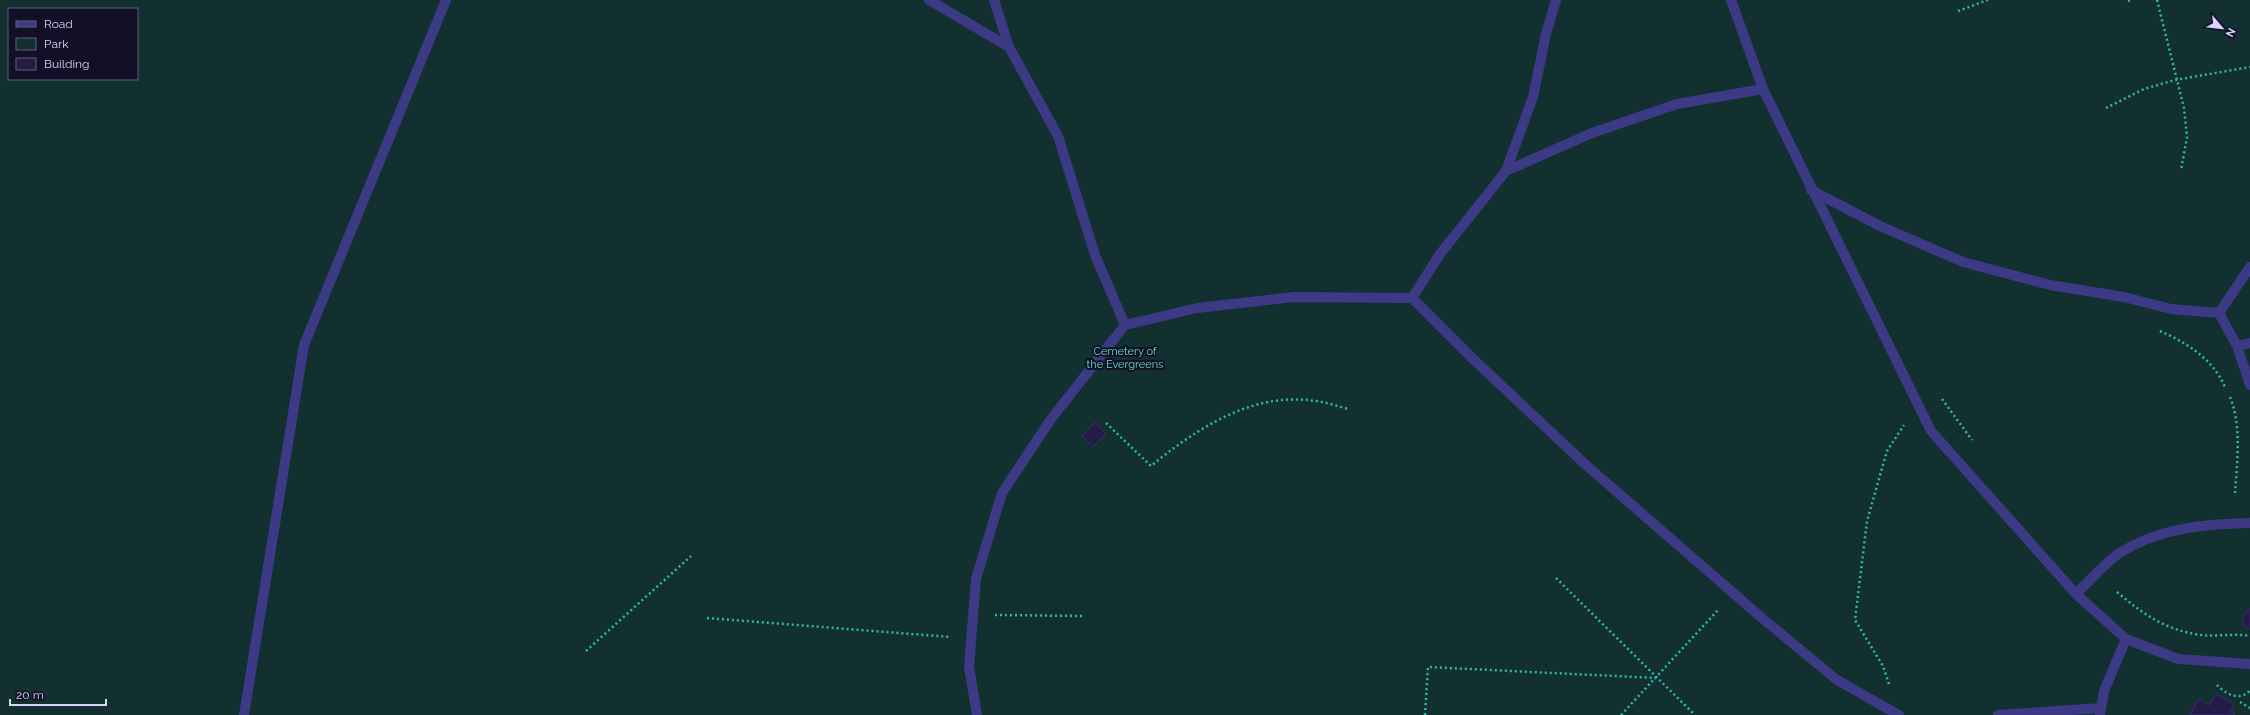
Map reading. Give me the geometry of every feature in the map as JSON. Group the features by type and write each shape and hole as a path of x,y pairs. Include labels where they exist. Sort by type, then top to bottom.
{"lane":[{"path":"244,715 304,345 446,0"},
{"path":"929,0 1009,47"},
{"path":"994,0 1009,47 1058,136 1095,255 1125,325"},
{"path":"1412,298 1440,254 1506,171 1533,97 1546,34 1556,0"},
{"path":"1731,0 1763,89 1811,190 1931,431 2076,594 2126,639 2178,659 2250,664"},
{"path":"1506,171 1592,133 1678,104 1763,89"},
{"path":"1811,190 1880,226 1963,262 2050,285 2124,296 2171,309 2219,312"},
{"path":"2219,312 2250,267"},
{"path":"977,715 969,668 976,579 1002,493 1051,419 1125,325 1197,308 1294,297 1412,298 1472,358 1586,465 1733,594 1837,680 1898,715"},
{"path":"2219,312 2237,346 2250,385"},
{"path":"2237,346 2250,343"},
{"path":"2076,594 2117,555 2160,533 2210,524 2250,524"},
{"path":"1998,715 2101,711 2104,691 2126,639"}],"path":[{"path":"1958,11 1988,0"},
{"path":"2157,0 2184,108 2187,137 2181,170"},
{"path":"2106,108 2144,89 2176,80 2250,67"},
{"path":"2157,330 2188,344 2219,373 2234,407 2238,453 2235,493"},
{"path":"1939,395 1974,444"},
{"path":"1106,423 1150,466 1185,439 1235,411 1281,400 1315,400 1348,409"},
{"path":"1898,715 1883,666 1855,620 1867,521 1887,450 1917,404"},
{"path":"586,651 691,556"},
{"path":"1556,578 1656,678 1696,715"},
{"path":"2117,592 2143,614 2169,627 2201,635 2250,636"},
{"path":"1622,715 1733,594"},
{"path":"973,615 1082,616"},
{"path":"707,618 971,639"},
{"path":"1425,715 1428,667 1656,678"},
{"path":"2240,702 2250,708"}],"green space":[{"name":"Cemetery of the Evergreens","path":"0,0 2250,0 2250,715 0,715"}],"building":[{"path":"1095,422 1106,434 1093,447 1082,436"},
{"path":"2249,609 2250,629 2247,629 2242,619"},
{"path":"2216,694 2234,704 2230,712 2235,715 2190,715 2199,699 2209,705"}]}
